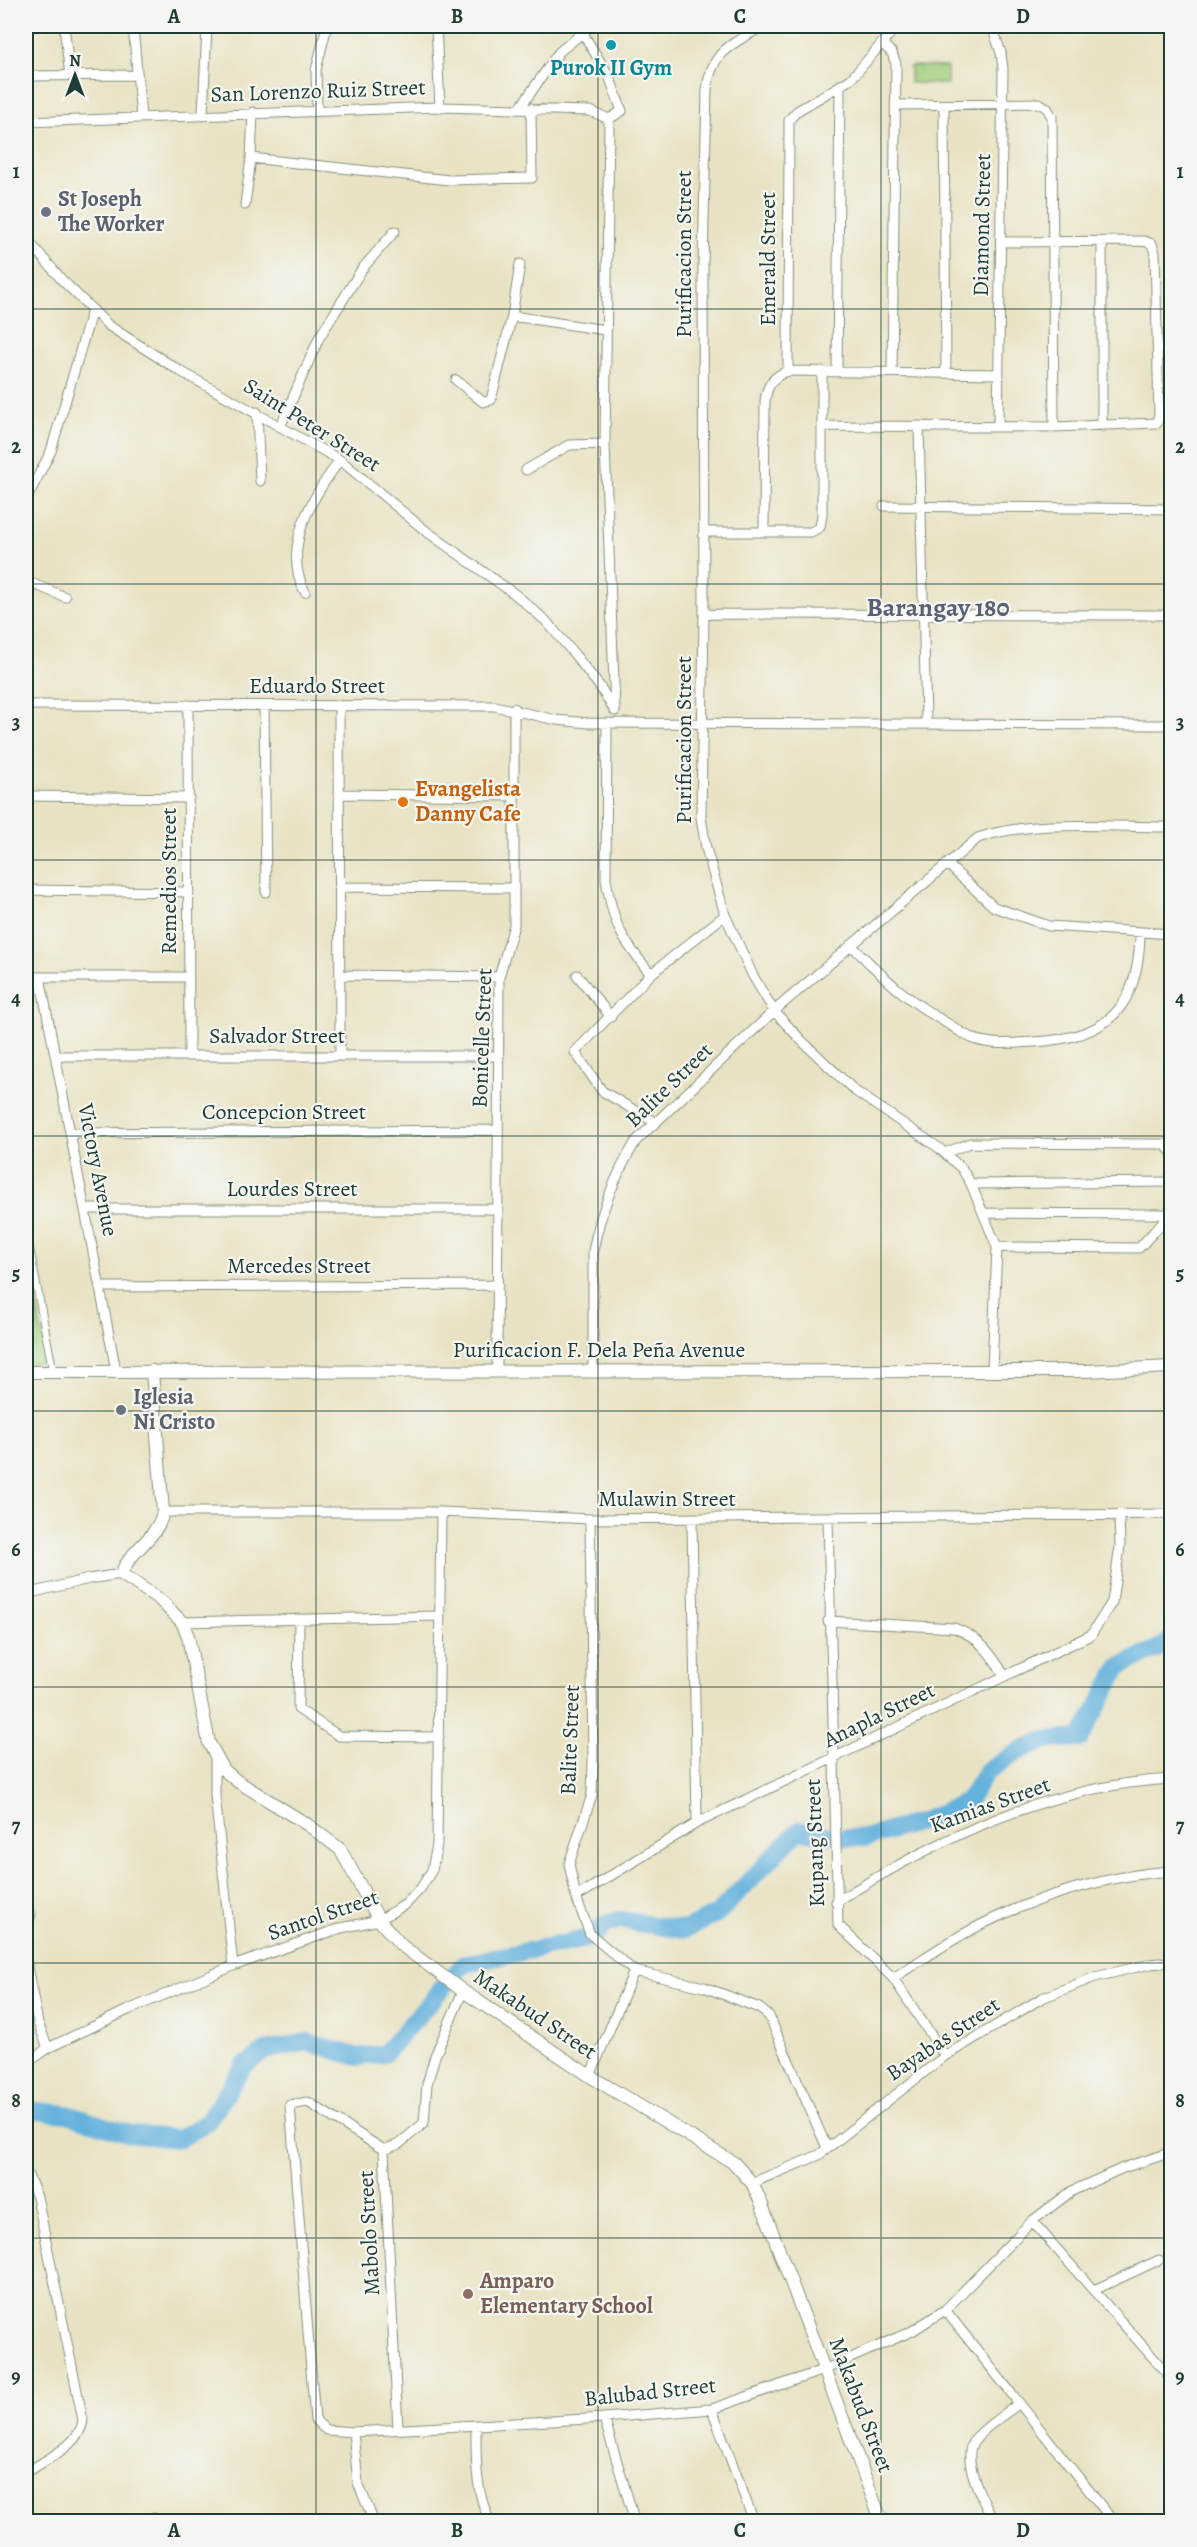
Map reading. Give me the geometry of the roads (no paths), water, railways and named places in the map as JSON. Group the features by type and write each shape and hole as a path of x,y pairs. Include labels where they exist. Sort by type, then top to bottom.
{"street":[{"path":"64,26 70,76"},
{"path":"133,26 141,117"},
{"path":"203,114 207,26"},
{"path":"316,110 316,70 327,26"},
{"path":"436,26 440,107"},
{"path":"520,108 559,52 591,26"},
{"name":"Purificacion Street","path":"763,26 719,55 710,69 707,89 703,265 704,614 701,817 706,848 725,915 753,976 774,1011 855,1091 945,1153 962,1169 971,1184 985,1213 997,1247 992,1371"},
{"name":"Emerald Street","path":"788,371 789,120 797,111 840,88 897,26"},
{"name":"Diamond Street","path":"992,26 1001,53 1002,104 998,426"},
{"path":"582,32 609,76 622,111 609,119 605,330 605,444 615,711 620,723"},
{"path":"882,43 892,53 896,64 892,372"},
{"path":"26,76 137,75"},
{"path":"837,371 840,88"},
{"path":"895,105 1039,103 1047,108 1052,117 1054,427"},
{"path":"944,105 946,373"},
{"name":"San Lorenzo Ruiz Street","path":"26,122 440,107 590,111 609,119"},
{"path":"252,158 448,180 532,178 531,108"},
{"path":"245,205 252,158 253,112"},
{"path":"281,425 319,338 340,301 362,269 395,231"},
{"name":"Saint Peter Street","path":"26,238 92,310 135,344 340,460 426,531 516,595 546,621 600,687 615,711"},
{"path":"822,426 1054,427 1157,423 1159,414 1158,357 1155,253 1152,244 1144,241 1002,242"},
{"path":"1102,242 1102,426"},
{"path":"456,380 483,402 491,400 512,316 520,264"},
{"path":"26,500 51,451 92,310"},
{"path":"512,316 605,330"},
{"path":"764,532 766,392 771,381 788,371 999,374"},
{"path":"704,532 811,532 820,527 822,515 822,371"},
{"path":"257,412 260,481"},
{"path":"919,426 926,723"},
{"path":"526,470 569,445 605,444"},
{"path":"305,592 298,578 295,561 298,541 315,494 340,460"},
{"path":"884,506 1172,509"},
{"path":"26,582 65,597"},
{"path":"704,614 1172,615"},
{"name":"Eduardo Street","path":"26,705 495,706 514,708 556,720 607,723 1172,725"},
{"name":"Remedios Street","path":"188,705 189,1056"},
{"path":"264,706 266,892"},
{"path":"339,706 340,1056"},
{"name":"Bonicelle Street","path":"497,1371 499,977 513,934 514,708"},
{"path":"607,723 606,879 609,897 621,936 651,974"},
{"path":"339,795 514,795"},
{"path":"26,796 189,798"},
{"path":"1172,827 1027,827 998,831 978,838 947,864 994,907 1049,926 1172,934"},
{"name":"Balite Street","path":"593,1371 592,1300 597,1232 624,1161 636,1141 774,1011 947,864"},
{"path":"339,887 514,888"},
{"path":"26,890 189,892"},
{"path":"656,1123 602,1091 575,1052 651,974 725,915"},
{"path":"851,945 916,1006 975,1039 1002,1043 1081,1035 1101,1025 1118,1011 1134,984 1139,958 1140,933"},
{"path":"340,975 499,977"},
{"path":"577,975 611,1017"},
{"path":"26,977 189,977"},
{"name":"Victory Avenue","path":"40,977 116,1371"},
{"name":"Salvador Street","path":"55,1056 499,1056"},
{"name":"Concepcion Street","path":"70,1133 498,1130"},
{"path":"945,1153 970,1143 1005,1143 1165,1144 1172,1153"},
{"path":"971,1184 1172,1182"},
{"name":"Lourdes Street","path":"85,1209 498,1209"},
{"path":"985,1213 1171,1213"},
{"path":"997,1247 1139,1248 1171,1213"},
{"path":"26,1230 53,1371"},
{"name":"Mercedes Street","path":"100,1287 498,1285"},
{"name":"Purificacion F. Dela Peña Avenue","path":"26,1372 992,1371 1172,1367"},
{"path":"26,1594 121,1574 132,1553 157,1528 163,1512 152,1371"},
{"name":"Mulawin Street","path":"163,1512 441,1512 590,1519 828,1519 1172,1514"},
{"name":"Santol Street","path":"26,2064 48,2048 128,2010 233,1966 341,1928 379,1920 406,1904 421,1888 432,1870 437,1845 441,1512"},
{"name":"Anapla Street","path":"576,1897 697,1823 1091,1635 1113,1602 1120,1546 1119,1515"},
{"path":"693,1518 697,1823"},
{"name":"Balite Street","path":"590,1519 592,1795 569,1864 576,1897 590,1934 634,1971 704,1986 759,2008 769,2016 827,2148"},
{"name":"Kupang Street","path":"828,1519 828,1621 838,1925 894,1978 945,2056"},
{"name":"Makabud Street","path":"121,1574 159,1599 182,1622 188,1636 205,1728 215,1757 237,1781 309,1825 340,1849 379,1920 401,1945 463,1991 590,2076 734,2163 752,2182 826,2369 882,2522"},
{"path":"182,1622 439,1616"},
{"path":"298,1619 298,1709 339,1736 439,1737"},
{"path":"828,1621 954,1628 971,1633 989,1650 1005,1676"},
{"path":"215,1757 215,1795 233,1966"},
{"name":"Kamias Street","path":"836,1902 896,1864 960,1833 1016,1812 1096,1790 1172,1779"},
{"path":"894,1978 971,1929 1056,1894 1145,1873 1172,1871"},
{"path":"26,1930 31,1914"},
{"path":"26,1961 38,2023 48,2048"},
{"name":"Bayabas Street","path":"752,2182 819,2155 945,2056 1042,1998 1095,1977 1150,1964 1172,1962"},
{"path":"590,2076 634,1971"},
{"name":"Mabolo Street","path":"398,2430 384,2150 399,2144 424,2123 427,2084 435,2056 463,1991"},
{"name":"Balubad Street","path":"384,2150 308,2102 290,2105 315,2421 326,2430 353,2432 476,2426 712,2409 826,2369 912,2331 945,2310 1032,2221 1072,2191 1123,2168 1172,2151"},
{"path":"26,2175 37,2197 83,2421 82,2430 75,2439 26,2473"},
{"path":"1032,2221 1172,2379"},
{"path":"1094,2290 1159,2260"},
{"path":"945,2310 1114,2522"},
{"path":"993,2522 981,2498 970,2461 970,2450 974,2440 1018,2404"},
{"path":"712,2409 754,2522"},
{"path":"604,2418 635,2522"},
{"path":"476,2426 476,2473 484,2508 490,2522"},
{"path":"353,2432 358,2483 374,2522"}],"waterway":[{"path":"844,1837 865,1838 920,1822 967,1802 987,1771 1023,1749 1046,1740 1081,1738 1119,1667 1165,1645 1172,1638"},
{"path":"596,1935 605,1924 620,1920 684,1930 717,1914 799,1830 828,1836"},
{"path":"454,1975 464,1964 590,1938"},
{"path":"26,2110 67,2114 130,2134 179,2139 207,2122 244,2066 265,2051 307,2042 358,2057 384,2054 448,1982"}],"place":[{"name":"Purok II Gym","path":"611,45"},
{"name":"St Joseph The Worker","path":"46,212"},
{"name":"Evangelista Danny Cafe","path":"403,802"},
{"name":"Iglesia Ni Cristo","path":"121,1410"},
{"name":"Amparo Elementary School","path":"468,2294"}],"district":[{"name":"Barangay 180","path":"938,607"}]}
